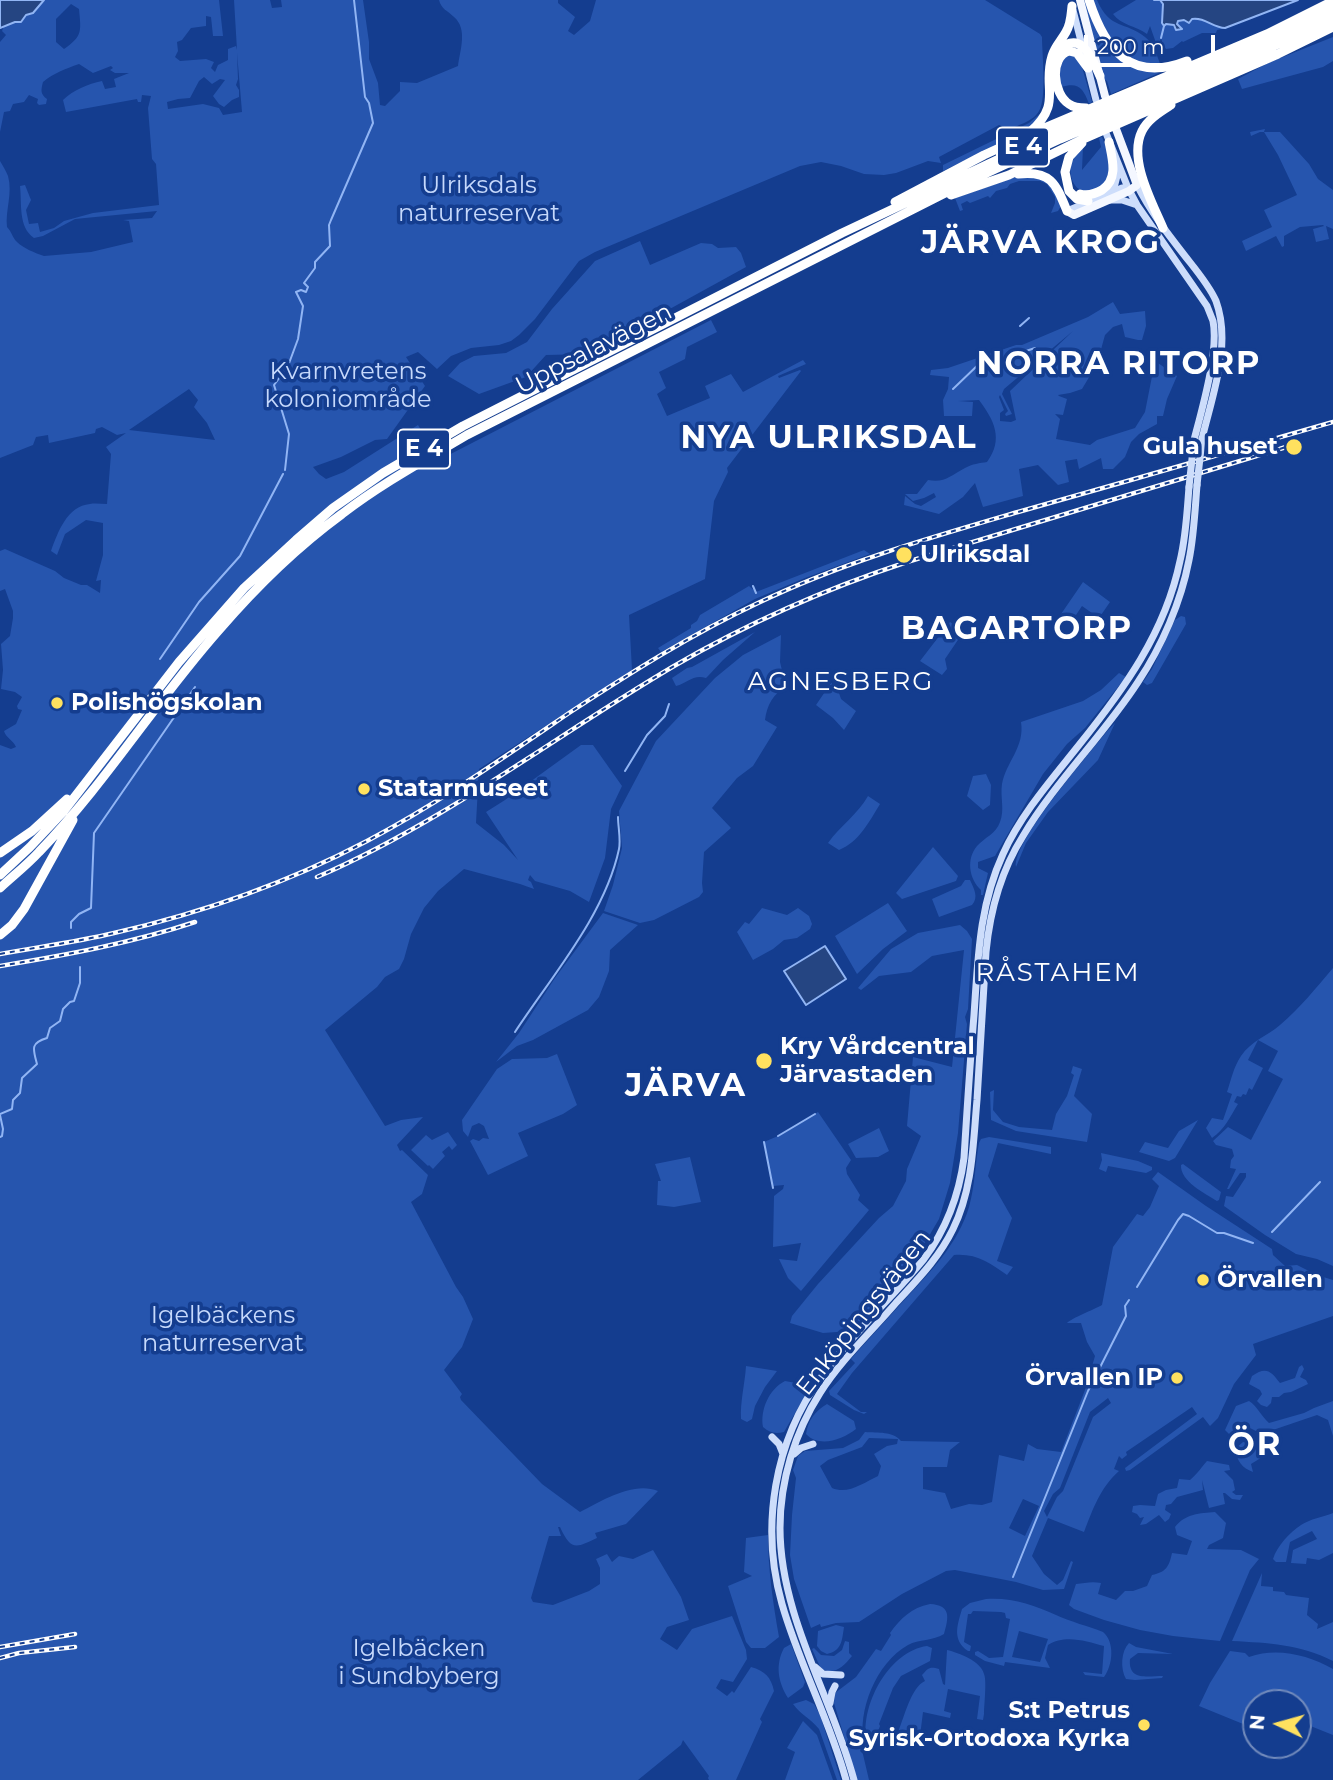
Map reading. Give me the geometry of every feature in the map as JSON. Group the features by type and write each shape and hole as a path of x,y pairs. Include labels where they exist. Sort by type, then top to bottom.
{"highway":[{"path":"1089,0 1112,47 1128,61 1149,68 1180,64 1291,21"},
{"path":"1088,68 1077,53 1069,51 1060,55 1057,61 1058,84 1063,99 1070,105 1075,107 1093,104 1267,33 1333,1"},
{"path":"1021,138 1037,125 1048,109 1051,58 1070,24 1075,2"},
{"path":"1075,2 1105,96"},
{"name":"Uppsalavägen","path":"0,875 63,812 179,662 244,588 343,501 383,473 463,426 842,233 1042,138 1268,41 1333,10"},
{"name":"Uppsalavägen","path":"0,888 39,853 84,801 220,628 304,545 341,514 388,481 467,435 961,185 1333,19"},
{"name":"E 4","path":"1009,175 1106,135 1197,89 1333,27"},
{"path":"1278,54 1333,33"},
{"path":"1051,58 1063,46 1083,46 1090,53 1100,76"},
{"path":"1163,228 1142,174 1138,144 1142,130 1154,116 1197,89"},
{"name":"E 4","path":"842,233 909,194 1093,104"},
{"path":"1116,130 1131,188"},
{"path":"1067,181 1073,190 1082,195 1094,194 1104,189 1113,174 1106,135 1083,143 1069,157 1065,168 1067,181 1069,191 1077,198 1088,201"},
{"path":"914,209 1009,175 1031,173 1046,177 1057,188 1070,213 1131,188 1142,174"},
{"path":"0,853 48,817 91,776"},
{"path":"0,935 24,909 84,801"}],"main road":[{"path":"1075,2 1093,104"},
{"path":"1106,135 1131,188"},
{"path":"1109,196 1118,177 1119,167"},
{"name":"Enköpingsvägen","path":"1131,188 1137,205 1207,306 1218,337"},
{"name":"Enköpingsvägen","path":"846,1780 788,1624 775,1575 772,1522 775,1491 787,1455 820,1393 929,1266 946,1242 958,1216 967,1190 972,1158 988,931 1004,875 1021,838 1039,811 1138,682 1156,653 1171,605 1193,486 1198,438 1220,362 1216,301 1194,267 1131,188"},
{"path":"1070,213 1088,201 1109,196 1137,205"},
{"name":"Enköpingsvägen","path":"854,1780 790,1603 781,1555 781,1504 791,1431 806,1400 822,1376 924,1259 953,1208 964,1158 981,922 992,883 1013,834 1128,682 1171,605"},
{"path":"988,931 981,922 991,916"},
{"path":"791,1431 772,1437 787,1455 813,1444 805,1440 802,1428"},
{"path":"814,1667 823,1674 841,1675"},
{"path":"831,1711 831,1695 835,1686"}],"green space":[{"path":"44,0 219,0 223,36 213,36 211,17 206,16 206,26 191,28 182,40 177,42 178,51 175,57 180,61 206,59 214,62 211,68 215,72 218,65 228,60 228,49 236,46 237,50 234,0 270,0 272,8 282,7 281,0 363,0 369,59 378,83 380,105 385,106 400,91 400,82 417,83 458,66 461,27 439,0 558,0 558,3 575,17 568,31 574,35 590,21 596,0 985,0 1042,37 1043,97 1037,115 1029,120 1005,131 1004,127 999,125 939,157 941,163 928,161 896,173 864,174 821,162 800,166 595,252 579,261 535,319 511,341 471,348 451,356 437,369 418,352 406,357 425,386 387,439 375,440 313,467 326,479 344,472 418,425 439,460 711,320 717,332 687,347 685,359 659,372 666,388 657,394 667,416 710,398 705,386 731,374 743,392 803,360 806,364 778,376 779,378 801,371 727,468 728,472 714,501 705,579 629,615 632,670 479,769 476,823 518,860 486,812 581,745 593,745 622,786 611,809 605,858 589,902 570,891 535,881 530,875 528,880 534,889 464,869 438,891 424,908 411,934 399,969 385,977 377,987 325,1030 385,1126 401,1120 423,1117 397,1145 400,1151 428,1175 422,1194 411,1202 473,1319 462,1347 444,1370 462,1394 461,1400 542,1484 580,1512 628,1490 658,1491 626,1524 595,1533 597,1538 584,1544 571,1544 558,1527 561,1536 549,1536 531,1598 533,1602 553,1605 600,1584 600,1568 596,1559 607,1554 612,1562 619,1556 633,1559 653,1550 681,1597 689,1620 667,1627 660,1639 677,1650 692,1629 732,1616 747,1659 733,1682 721,1679 716,1688 727,1696 732,1691 734,1693 751,1667 767,1675 774,1691 736,1780 709,1780 709,1776 683,1740 681,1745 638,1780 0,1780 0,745 11,749 16,747 4,731 16,724 22,710 17,706 22,697 15,692 1,689 1,644 10,636 13,611 5,589 0,591 0,551 5,549 100,593 101,580 96,581 103,555 103,523 86,520 65,534 57,555 51,551 69,515 82,506 107,504 111,454 106,447 126,433 117,435 102,427 96,429 95,433 49,443 48,435 36,437 33,445 0,458 0,161 9,182 7,227 20,244 44,256 91,252 133,242 129,221 123,220 152,218 157,211 75,219 34,238 25,228 23,221 20,186 25,185 31,200 26,210 29,224 38,223 40,232 54,228 64,221 93,213 159,205 148,108 151,96 142,95 141,102 137,99 66,112 63,100 76,90 97,82 102,81 105,89 116,87 114,79 129,73 115,73 110,70 113,68 111,66 93,73 79,64 51,76 43,82 42,92 47,99 46,104 39,105 38,99 29,95 24,102 13,104 10,111 4,112 0,132 0,42 6,35 2,31 4,26 19,22 26,15 34,13","holes":["71,4 79,9 80,28 75,40 64,49 56,42 56,19","237,53 242,112 223,115 219,108 203,104 168,109 167,102 190,98 204,77 212,84 220,79 225,80 213,96 224,107 239,97 236,85","189,389 198,400 194,407 207,423 215,440 129,430"]},
{"path":"1092,0 1097,0 1113,21 1138,32 1148,40 1161,66 1138,63 1121,53 1109,37"},
{"path":"1136,0 1160,0 1163,4 1162,23 1174,25 1176,30 1181,28 1178,21 1194,18 1225,28 1217,30 1216,33 1202,33 1166,49 1161,38 1159,45 1156,43 1150,26 1147,34 1120,21 1113,14"},
{"path":"1084,1 1094,21 1135,68 1159,73 1111,94 1104,79"},
{"path":"1333,37 1333,61 1323,67 1242,89 1238,79 1268,63"},
{"path":"1068,54 1077,57 1082,67 1092,102 1089,104 1080,88 1072,85 1061,87 1059,70 1062,57"},
{"path":"1045,102 1041,117 1028,130 943,171 943,165 1029,123 1042,112"},
{"path":"1265,129 1264,132 1251,136 1250,132"},
{"path":"1264,132 1280,132 1309,164 1318,179 1333,190 1333,229 1326,226 1329,239 1316,242 1313,229 1323,225 1300,227 1284,236 1282,247 1276,236 1246,251 1242,241 1272,227 1264,210 1297,195"},
{"path":"1102,137 1110,163 1106,180 1094,190 1080,190 1074,185 1071,176 1072,162 1083,147 1082,170 1101,147 1099,138"},
{"path":"1031,175 1049,181 1061,206 1058,211 1051,213 1055,197 1047,184 1040,181 1019,181 996,191 990,198 988,196 961,204 963,210 960,211 955,198 1013,178"},
{"path":"640,241 650,265 701,243 712,244 718,248 736,247 746,267 588,354 546,355 526,377 479,394 448,376 460,363 474,356 506,353 527,342 595,261"},
{"path":"1113,302 1120,314 1145,311 1146,326 1142,340 1125,337 1122,324 1113,327 1105,335 1097,364 1082,389 1058,395 1067,399 1063,415 1055,414 1060,419 1056,439 1090,445 1097,440 1135,428 1145,412 1155,361 1177,376 1163,416 1157,416 1157,424 1131,442 1125,457 1113,469 1103,469 1101,458 1079,469 1077,459 1065,461 1069,482 1058,485 1038,465 1019,469 1023,496 983,507 975,483 963,497 939,514 904,505 905,496 915,504 921,506 936,497 934,493 913,501 905,494 917,494 928,480 943,480 970,466 987,462 995,445 993,422 979,400 958,401 973,402 972,416 944,416 943,400 949,377 930,375 931,370 948,368 1022,345 1088,317","holes":["1073,331 1010,391 1016,420 1000,421 1000,413 1004,410 1000,395 1008,411 1006,416 1012,414 1002,394 1004,389"]},
{"path":"864,550 870,554 755,599 661,652 658,648 691,628 700,615 749,586 756,592"},
{"path":"1083,582 1110,602 1099,618 1082,606 1072,621 1063,621 1059,617"},
{"path":"1181,616 1185,617 1186,624 1152,683 1147,685 1143,682 1175,620"},
{"path":"950,622 964,631 945,659 947,669 942,675 920,661"},
{"path":"755,632 706,678 694,678 676,686 672,678"},
{"path":"781,635 780,662 786,687 771,700 765,720 777,727 753,766 737,778 712,808 731,828 704,852 703,892 699,897 654,920 640,923 604,911 622,848 619,811 656,741 715,678 743,655"},
{"path":"1119,673 1126,677 1043,774 995,856 978,862 978,868 988,873 981,895 970,869 971,857 977,846 1000,822 1002,784 1018,747 1021,722 1083,701 1101,690"},
{"path":"831,683 837,687 841,699 856,711 844,730 816,705"},
{"path":"1115,723 1098,760 1048,812 1026,843 1016,867 1026,838 1039,819"},
{"path":"986,774 991,785 990,805 983,810 967,796 973,776"},
{"path":"868,796 880,804 858,837 839,850 828,843 859,809"},
{"path":"933,847 958,876 956,881 902,899 896,893"},
{"path":"965,880 970,880 975,893 972,905 939,917 932,899 961,886"},
{"path":"888,903 907,931 857,974 835,936"},
{"path":"762,908 787,915 798,908 809,916 812,924 810,929 797,938 784,940 753,960 737,932 745,922 749,924"},
{"path":"603,913 638,925 610,950 609,971 599,997 588,1010 517,1046 496,1062 519,1033"},
{"path":"960,925 972,939 968,1009 965,1017 967,1024 958,1133 950,1183 939,1219 916,1258 851,1331 823,1333 790,1323 792,1316 818,1284 893,1206 906,1181 907,1169 921,1136 907,1126 913,1057 952,1067 964,950 932,956 911,972 879,976 861,990 858,988 891,949 918,933"},
{"path":"1333,968 1333,1266 1296,1254 1224,1206 1226,1196 1233,1197 1246,1173 1240,1173 1227,1189 1236,1169 1230,1168 1234,1156 1232,1149 1216,1145 1213,1141 1228,1127 1251,1140 1283,1079 1268,1071 1278,1051 1258,1040 1248,1060 1263,1068 1252,1090 1249,1088 1246,1095 1237,1096 1234,1102 1238,1104 1227,1123 1212,1138 1206,1128 1212,1118 1223,1120 1232,1094 1227,1092 1241,1056 1254,1042 1275,1029 1308,998"},
{"path":"557,1054 577,1105 563,1114 518,1133 528,1156 488,1175 470,1141 489,1139 484,1126 479,1123 472,1126 468,1137 463,1131 462,1120 497,1069 512,1059 547,1058"},
{"path":"1073,1066 1082,1069 1074,1096 1092,1114 1087,1142 1016,1131 991,1120 990,1092 994,1090 993,1110 1003,1122 1019,1127 1052,1130 1056,1114 1067,1096 1074,1075 1071,1073"},
{"path":"818,1112 851,1160 846,1168 847,1174 860,1195 858,1200 869,1210 801,1291 788,1278 779,1259 797,1261 801,1243 773,1247 774,1196 784,1185 773,1186 764,1142"},
{"path":"1198,1120 1175,1158 1169,1161 1139,1152 1145,1142 1168,1148 1179,1131"},
{"path":"879,1128 889,1151 878,1157 856,1158 848,1144"},
{"path":"448,1132 457,1145 452,1150 449,1146 442,1152 445,1156 433,1169 411,1150 426,1135 432,1140"},
{"path":"989,1137 1051,1147 1051,1154 998,1143 988,1176 1012,1218 997,1261 1013,1267 1007,1275 976,1257 954,1255 837,1394 861,1412 867,1412 864,1414 854,1410 830,1395 829,1391 855,1363 851,1359 927,1276 951,1244 969,1207 979,1143 981,1139"},
{"path":"1101,1153 1138,1161 1152,1167 1152,1170 1146,1173 1108,1166 1106,1172 1099,1169"},
{"path":"690,1157 701,1202 674,1207 657,1205 658,1181 661,1181 655,1164"},
{"path":"1183,1164 1221,1192 1219,1200 1194,1186 1184,1176"},
{"path":"1158,1172 1272,1249 1273,1255 1285,1266 1297,1265 1333,1280 1333,1316 1253,1344 1256,1355 1234,1384 1218,1418 1210,1426 1203,1417 1126,1471 1125,1468 1197,1414 1192,1407 1126,1452 1127,1455 1122,1459 1119,1456 1114,1469 1119,1471 1102,1492 1084,1532 1048,1518 1032,1556 1044,1574 1057,1585 1063,1580 1071,1561 1073,1562 1064,1589 1043,1590 955,1570 946,1571 902,1594 859,1622 821,1627 820,1624 811,1628 794,1579 790,1555 796,1478 793,1470 798,1456 805,1451 843,1448 859,1440 865,1432 890,1434 898,1438 901,1441 960,1442 950,1450 947,1467 923,1467 923,1489 945,1493 951,1509 992,1502 999,1455 1024,1461 1028,1444 1037,1449 1061,1452 1095,1356 1081,1323 1067,1323 1102,1305 1113,1247 1137,1214 1143,1216 1150,1207 1159,1186 1152,1179","holes":["1108,1398 1111,1403 1093,1417 1063,1491 1047,1517 1044,1511 1053,1494 1060,1488 1090,1412","869,1438 898,1439 897,1444 887,1446 874,1454 881,1466 878,1476 850,1489 832,1488 820,1466 828,1460 862,1447","1023,1499 1039,1506 1025,1536 1009,1528"]},
{"path":"1302,1365 1304,1369 1300,1377 1308,1384 1279,1397 1272,1397 1267,1407 1257,1401 1262,1394 1249,1384 1252,1376 1268,1371 1280,1383 1295,1378"},
{"path":"746,1366 777,1371 755,1406 752,1419 747,1422 741,1419"},
{"path":"785,1381 809,1389 784,1432 768,1431 763,1427 764,1407 774,1389"},
{"path":"1249,1401 1269,1423 1333,1401 1333,1436 1328,1420 1317,1415 1270,1431 1261,1443 1264,1456 1251,1464 1253,1472 1241,1464 1235,1449 1243,1442 1249,1443 1249,1449 1256,1449 1258,1432 1250,1428 1246,1435 1240,1432 1235,1438 1225,1430 1236,1406"},
{"path":"827,1404 854,1421 856,1429 831,1441 817,1441 806,1434 808,1424"},
{"path":"1207,1461 1229,1465 1230,1470 1224,1471 1233,1480 1235,1490 1232,1492 1243,1495 1240,1500 1232,1499 1223,1493 1225,1504 1209,1508 1202,1480 1203,1490 1177,1497 1171,1504 1166,1505 1165,1510 1171,1514 1165,1522 1159,1515 1140,1525 1144,1517 1140,1518 1132,1512 1133,1506 1155,1506 1158,1494 1177,1488 1179,1479 1190,1480"},
{"path":"1215,1512 1226,1523 1223,1538 1209,1545 1207,1549 1241,1550 1259,1559 1250,1570 1220,1641 1140,1630 1104,1620 1069,1605 1076,1584 1101,1583 1098,1594 1116,1600 1125,1591 1147,1586 1152,1575 1166,1568 1172,1553 1187,1555 1192,1541 1177,1535 1175,1527 1183,1519 1193,1515"},
{"path":"1333,1513 1333,1553 1319,1560 1307,1558 1306,1564 1291,1563 1293,1550 1317,1539 1312,1531 1290,1542 1286,1562 1276,1562 1273,1559 1281,1544 1297,1528 1308,1521"},
{"path":"768,1535 771,1586 779,1637 765,1648 751,1648 746,1642 728,1586 752,1576 744,1572 746,1538"},
{"path":"1262,1573 1261,1586 1273,1587 1273,1591 1284,1592 1286,1595 1309,1598 1307,1615 1318,1624 1317,1629 1333,1622 1333,1661 1296,1648 1232,1641"},
{"path":"986,1599 1022,1602 1103,1632 1111,1647 1107,1672 1104,1677 1085,1675 1083,1672 1102,1674 1104,1646 1076,1639 1061,1640 1048,1645 1045,1658 1050,1668 1005,1662 1004,1666 985,1661 975,1655 975,1652 978,1651 989,1658 1003,1657 1010,1619 1001,1612 973,1611 968,1614 964,1642 971,1646 968,1651 960,1642 957,1632 962,1609 970,1603","holes":["1019,1631 1048,1639 1040,1662 1012,1657"]},
{"path":"930,1604 942,1607 947,1613 944,1634 908,1645 887,1663 878,1676 866,1703 863,1718 864,1745 861,1746 869,1780 857,1780 834,1703 835,1693 856,1677 876,1649 881,1651 902,1618 917,1608"},
{"path":"836,1625 844,1627 842,1640 836,1650 827,1654 817,1646 818,1631"},
{"path":"845,1641 849,1642 849,1653 852,1656 849,1660 835,1670 821,1669 812,1649 821,1655 834,1656 842,1650"},
{"path":"1129,1643 1136,1647 1173,1654 1138,1653 1130,1659 1130,1666 1135,1674 1163,1676 1162,1678 1126,1679 1122,1660"},
{"path":"791,1644 805,1682 803,1687 788,1698 780,1680 779,1667 784,1648"},
{"path":"927,1646 932,1648 930,1661 901,1676 893,1688 876,1737 866,1737 869,1709 881,1680 901,1657"},
{"path":"947,1650 969,1658 982,1669 985,1677 983,1720 977,1719 980,1696 948,1689 944,1711 951,1713 950,1718 923,1712 920,1736 881,1737 886,1732 898,1732 912,1696 925,1681 922,1675 928,1669 939,1669 945,1685"},
{"path":"1230,1651 1245,1653 1249,1657 1281,1653 1313,1660 1333,1669 1333,1735 1312,1727 1312,1689 1242,1689 1242,1724 1199,1706"},
{"path":"806,1700 814,1704 820,1715 841,1780 837,1780 819,1729 793,1704"},
{"path":"803,1721 817,1735 833,1780 785,1780 795,1752 787,1748"}],"shaded area":[{"path":"0,0 44,0 21,22 0,28"},
{"path":"1160,0 1298,0 1225,28 1192,19 1189,23 1178,21 1177,24 1182,29 1176,30 1174,25 1164,26 1162,23 1163,4"},
{"path":"825,946 846,979 806,1005 784,971"}],"waterway":[{"path":"285,470 289,434 274,385 288,366 298,339 303,306 296,292 306,292 308,287 304,283 315,268 315,262 330,246 329,225 373,123 365,97 354,0"},
{"path":"1161,38 1164,26"},
{"path":"1020,326 1029,318"},
{"path":"1020,353 1035,348"},
{"path":"953,389 980,363 985,366 1019,354"},
{"path":"160,659 199,602 240,556 283,474"},
{"path":"753,586 756,593"},
{"path":"71,928 71,922 91,908 94,833 195,687"},
{"path":"625,771 647,735 665,716 669,704"},
{"path":"515,1032 575,945 602,898 619,849 618,817"},
{"path":"0,1114 12,1109 13,1100 20,1093 22,1078 37,1064 35,1044 47,1038 50,1028 60,1021 63,1009 74,1001 80,983 80,967"},
{"path":"778,1136 815,1114"},
{"path":"0,1115 3,1129 0,1137"},
{"path":"764,1142 773,1188"},
{"path":"1272,1232 1320,1182"},
{"path":"1137,1287 1183,1214 1217,1233 1253,1243"},
{"path":"1013,1577 1088,1391 1126,1316 1125,1306 1129,1300"}],"railway":[{"path":"0,954 100,936 179,916 244,895 337,856 444,796 592,698 685,641 758,603 821,576 952,532 1333,422"},
{"path":"317,877 410,831 674,666 787,608 907,562 1296,444"},
{"path":"0,966 123,942 195,922"},
{"path":"0,1647 75,1634"},
{"path":"0,1658 19,1653 75,1647"}],"place":[{"name":"Gula huset","path":"1294,447"},
{"name":"Ulriksdal","path":"904,555"},
{"name":"Polishögskolan","path":"57,703"},
{"name":"Statarmuseet","path":"364,789"},
{"name":"Kry Vårdcentral Järvastaden","path":"764,1061"},
{"name":"Örvallen","path":"1203,1280"},
{"name":"Örvallen IP","path":"1177,1378"},
{"name":"S:t Petrus Syrisk-Ortodoxa Kyrka","path":"1144,1725"}],"district":[{"name":"JÄRVA KROG","path":"1041,244"},
{"name":"NORRA RITORP","path":"1119,365"},
{"name":"NYA ULRIKSDAL","path":"829,439"},
{"name":"BAGARTORP","path":"1017,630"},
{"name":"AGNESBERG","path":"841,682"},
{"name":"RÅSTAHEM","path":"1058,973"},
{"name":"JÄRVA","path":"686,1087"},
{"name":"ÖR","path":"1255,1446"}],"park label":[{"name":"Ulriksdals naturreservat","path":"479,200"},
{"name":"Kvarnvretens koloniområde","path":"348,386"},
{"name":"Igelbäckens naturreservat","path":"223,1330"},
{"name":"Igelbäcken i Sundbyberg","path":"419,1663"}]}
